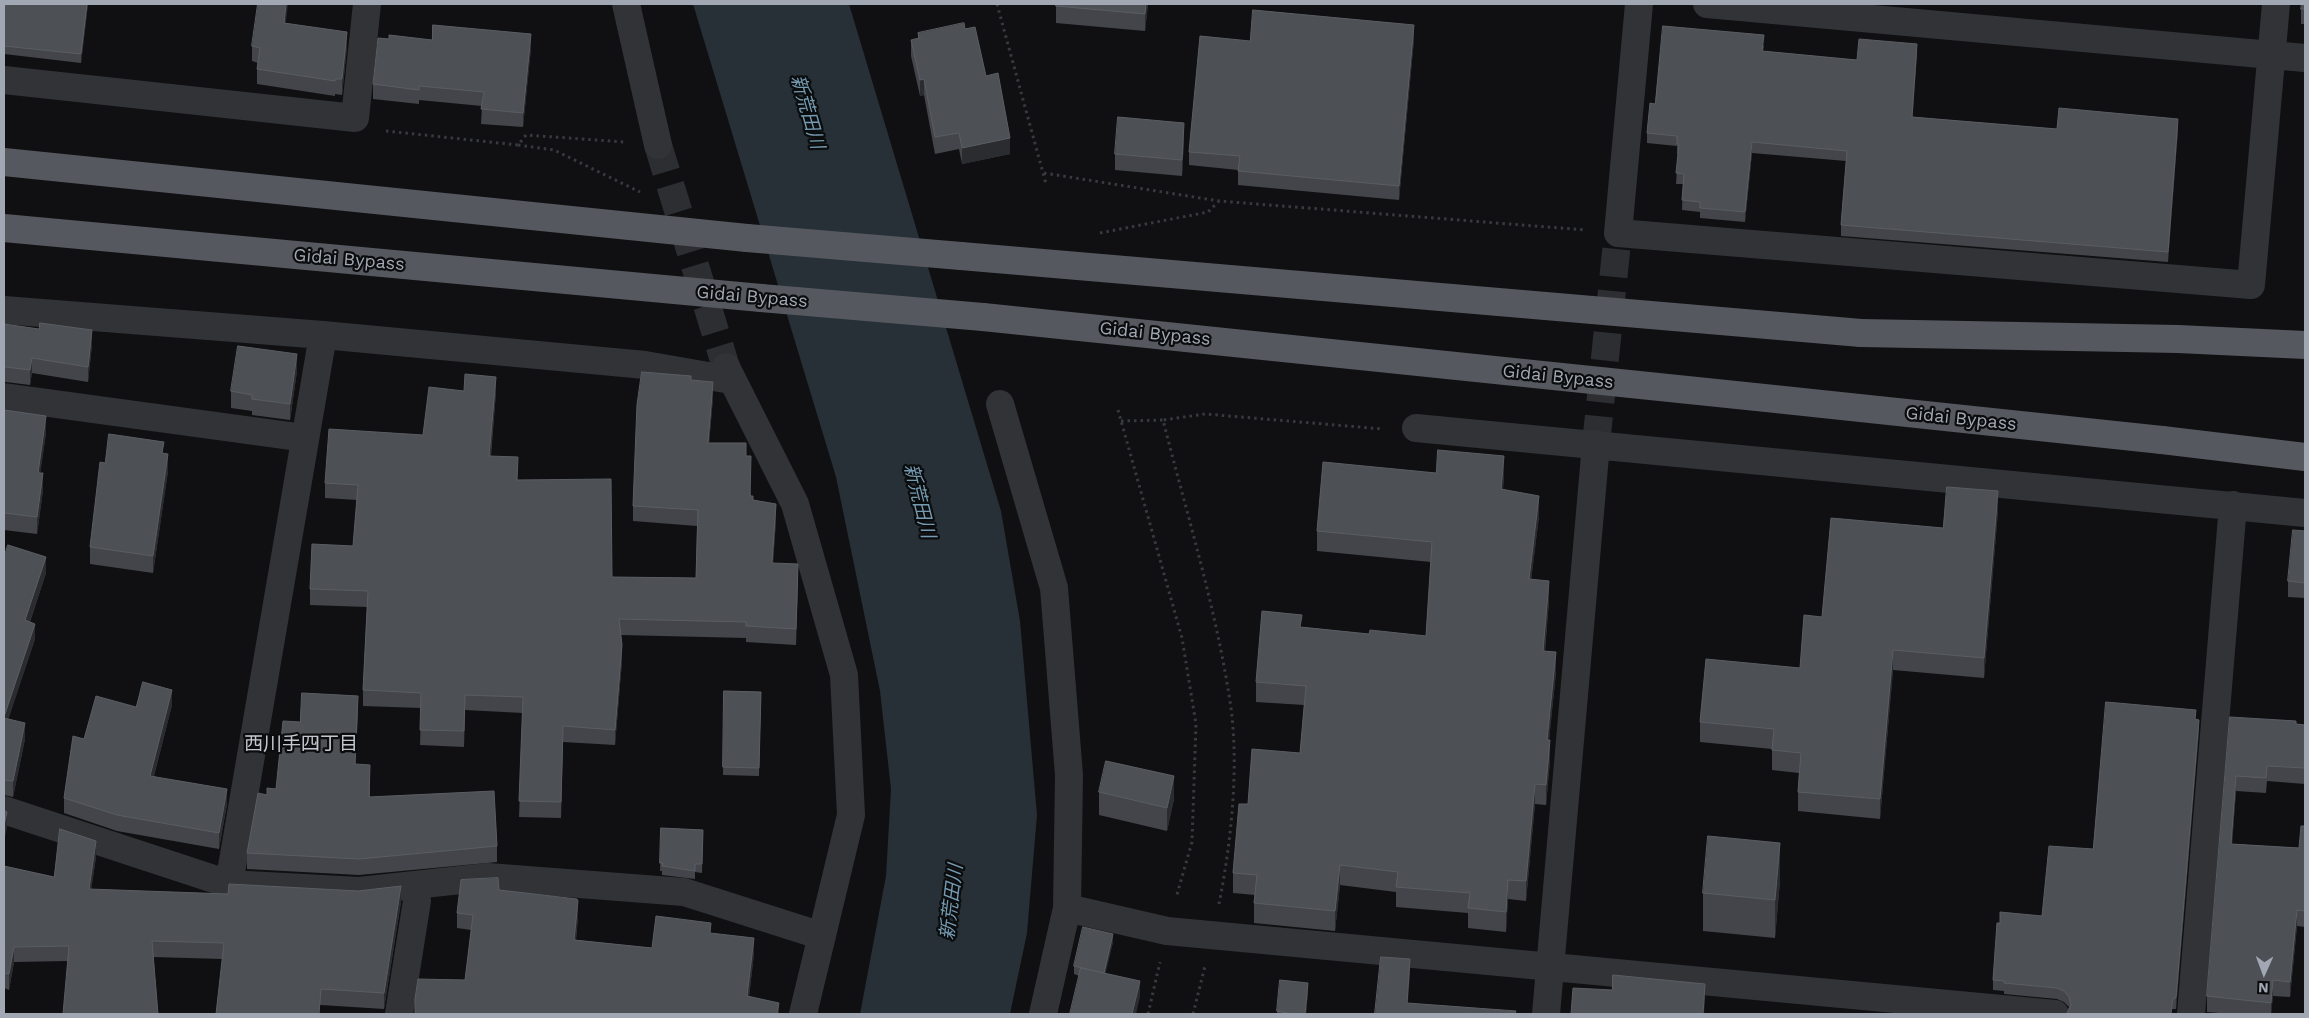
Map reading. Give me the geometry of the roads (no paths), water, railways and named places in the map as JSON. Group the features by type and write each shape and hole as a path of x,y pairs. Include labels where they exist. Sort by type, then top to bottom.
{"highway":[{"path":"4,162 747,238 1861,333 2178,339 2305,345"},
{"name":"Gidai Bypass","path":"4,228 1255,343 2305,457"}],"street":[{"path":"4,80 355,118 367,4"},
{"path":"626,4 657,142"},
{"path":"1639,4 1618,233 2252,286 2276,4"},
{"path":"1708,4 2305,58"},
{"path":"4,310 322,335 729,374 795,504 844,675 851,815 803,1014"},
{"path":"229,884 322,335"},
{"path":"4,397 305,438"},
{"path":"1000,404 1054,588 1069,775 1068,908 1043,1014"},
{"path":"1416,428 2305,513"},
{"path":"1546,1014 1596,444"},
{"path":"2191,1014 2233,505"},
{"path":"4,810 229,884 359,891 488,877 684,892 822,936"},
{"path":"399,1014 417,901 415,885"},
{"path":"1068,908 1167,931 2055,1014"}],"water":[{"name":"新荒田川","path":"693,4 849,4 1001,511 1020,621 1037,815 1027,933 1010,1014 860,1014 886,876 891,789 880,691 836,477"}],"tunnel":[{"path":"658,145 726,367"},
{"path":"1596,444 1618,233"}],"district":[{"name":"西川手四丁目","path":"301,744"}]}
